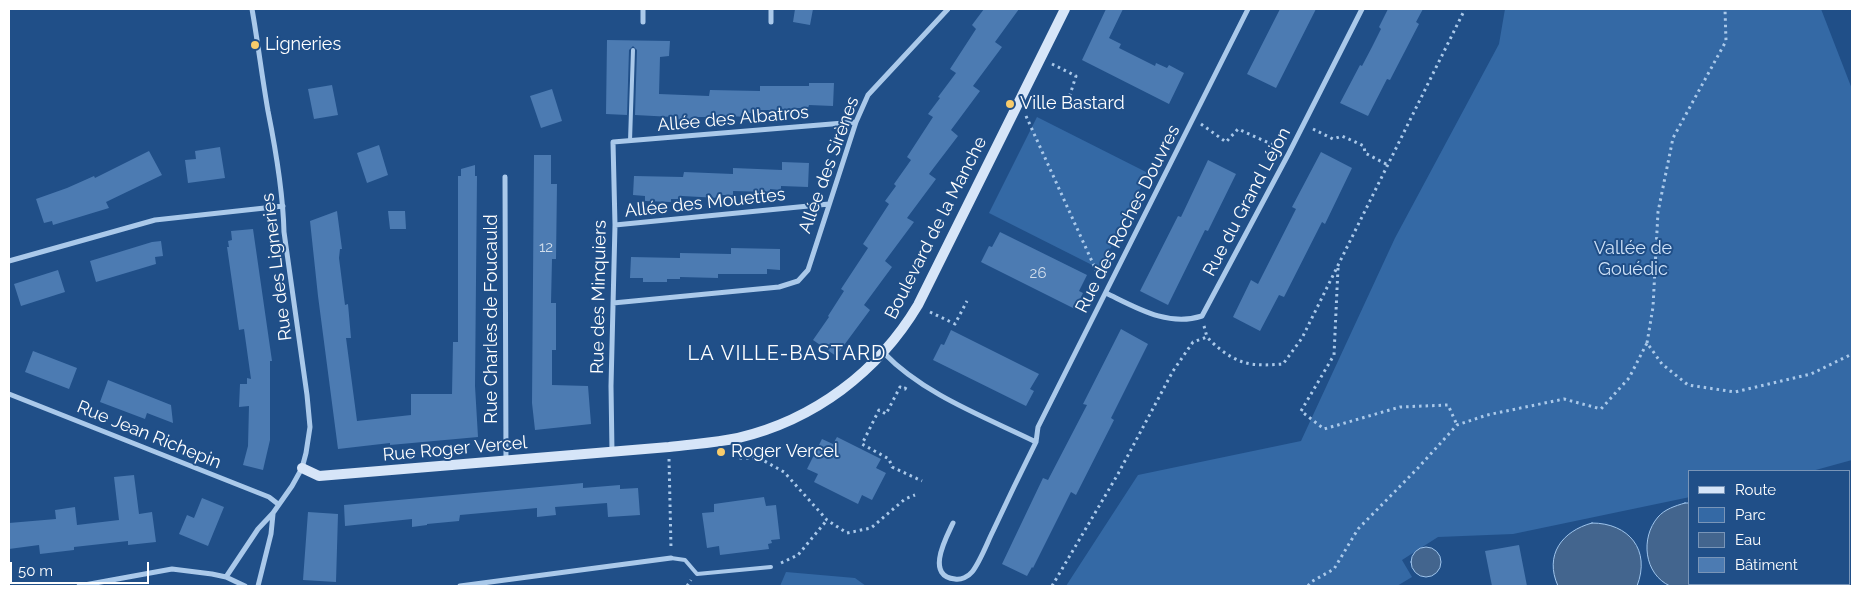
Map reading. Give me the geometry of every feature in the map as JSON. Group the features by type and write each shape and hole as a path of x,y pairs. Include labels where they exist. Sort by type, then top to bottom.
{"street":[{"name":"Rue des Ligneries","path":"226,577 258,529 273,513 302,468 310,427 284,232 284,206 252,9"},
{"path":"643,9 643,22"},
{"path":"771,22 772,9"},
{"name":"Allée des Sirènes","path":"613,303 778,287 798,281 808,270 856,122 868,95 948,9"},
{"name":"Boulevard de la Manche","path":"612,452 737,438 766,430 794,419 825,402 857,379 884,353 905,326 918,305 1065,9"},
{"name":"Rue des Roches Douvres","path":"953,523 944,542 939,559 940,570 949,578 961,580 972,573 1036,442 1038,427 1248,9"},
{"name":"Rue du Grand Léjon","path":"1106,293 1144,311 1165,318 1188,321 1202,316 1304,125 1362,9"},
{"name":"Allée des Albatros","path":"613,142 856,122"},
{"name":"Rue des Minquiers","path":"612,452 613,142"},
{"name":"Rue Charles de Foucauld","path":"505,177 506,461"},
{"name":"Allée des Mouettes","path":"614,225 829,204"},
{"path":"9,261 155,220 284,206"},
{"path":"884,353 911,377 949,399 1036,442"},
{"name":"Rue Jean Richepin","path":"9,394 269,497 278,504"},
{"name":"Rue Roger Vercel","path":"302,468 319,476 612,452"},
{"name":"Rue des Ligneries","path":"258,586 271,534 273,513"},
{"path":"460,586 671,558"},
{"path":"79,586 172,570 226,577 245,586"}],"lane":[{"path":"630,141 633,50"},
{"path":"671,558 685,560 697,574 771,567"}],"path":[{"path":"1052,586 1118,474 1173,371 1193,342 1207,337 1215,346 1243,362 1269,365 1283,364 1302,338 1465,9"},
{"path":"1308,585 1334,569 1358,529 1417,469 1456,425 1487,415 1564,400 1601,409 1629,378 1647,343 1653,307 1658,212 1673,138 1726,41 1725,9"},
{"path":"1052,64 1076,76 1068,101"},
{"path":"1026,115 1106,293"},
{"path":"1193,119 1226,142 1238,129 1289,153"},
{"path":"1304,125 1333,139 1342,136 1364,146 1365,153 1388,165"},
{"path":"1338,265 1334,355 1301,411 1324,429 1400,407 1448,405 1456,425"},
{"path":"918,305 955,324 967,301"},
{"path":"1647,343 1662,364 1688,385 1735,392 1811,374 1852,354"},
{"path":"911,377 905,389 900,387 886,414 880,410 862,444 889,459 892,466 922,481"},
{"path":"737,438 740,458 759,458 784,472 827,520 847,533 871,528 905,500 915,495"},
{"path":"669,447 671,558"},
{"path":"771,567 798,555 827,520"}],"green space":[{"name":"Vallée de Gouédic","path":"1505,9 1821,9 1852,89 1852,460 1816,470 1688,470 1688,497 1513,534 1438,537 1402,560 1412,577 1397,586 1066,586 1138,475 1301,441 1395,238 1499,44"},
{"path":"1037,117 1148,173 1100,269 989,213"},
{"path":"786,572 855,578 866,586 780,586"}],"water":[{"path":"1688,503 1688,585 1714,585 1712,586 1670,586 1661,580 1650,564 1647,545 1652,526 1658,517 1674,507"},
{"path":"1592,523 1605,524 1617,528 1634,541 1639,550 1641,561 1641,573 1637,586 1558,586 1553,564 1558,546 1572,532"},
{"path":"1426,547 1437,551 1441,562 1437,573 1426,577 1415,573 1411,562 1415,551"}],"building":[{"path":"795,9 813,9 810,25 793,22"},
{"path":"984,9 1019,9 995,42 1002,47 973,86 980,91 951,130 958,136 929,174 936,179 907,218 914,222 885,261 892,267 864,305 870,310 836,356 813,340 844,291 841,289 868,248 863,244 889,204 885,201 896,186 894,184 911,160 907,157 933,117 928,114 956,73 950,69 976,29 972,25"},
{"path":"1106,9 1123,9 1109,38 1121,44 1119,48 1155,66 1156,63 1167,68 1169,65 1184,73 1169,104 1082,60"},
{"path":"1280,9 1316,9 1276,88 1247,74"},
{"path":"1388,9 1423,9 1416,22 1419,24 1390,80 1387,79 1368,116 1340,103 1372,47"},
{"path":"607,40 670,41 669,56 660,57 659,94 709,96 710,90 760,91 760,86 809,86 809,83 834,83 833,106 809,105 808,108 796,108 796,110 759,110 759,113 747,113 747,117 709,115 709,117 695,117 695,121 673,119 673,117 635,115 637,50 633,46 629,50 627,115 606,114"},
{"path":"332,85 338,115 314,119 308,89"},
{"path":"552,89 562,121 541,128 530,96"},
{"path":"379,145 388,175 367,183 357,153"},
{"path":"220,147 225,178 188,183 185,160 196,159 195,151"},
{"path":"149,151 162,175 106,202 109,208 53,225 52,221 44,223 36,199 94,176 95,178"},
{"path":"1321,152 1352,168 1325,224 1322,222 1284,297 1279,295 1260,331 1233,317 1251,280 1258,284 1296,209 1292,207"},
{"path":"534,155 551,155 551,184 557,184 556,259 552,259 551,303 556,303 556,350 552,350 552,385 588,386 591,424 535,430 532,403"},
{"path":"1208,160 1236,174 1208,231 1205,230 1168,305 1140,291 1178,216 1181,217"},
{"path":"782,162 809,163 808,187 781,186 781,190 770,189 770,192 733,191 733,195 720,195 719,198 682,196 682,199 671,199 671,202 645,201 645,196 633,195 634,176 683,177 684,172 733,174 733,168 782,170"},
{"path":"475,165 475,176 477,176 475,386 478,437 390,445 390,443 338,449 310,221 337,211 342,249 340,249 339,258 345,305 348,304 351,338 346,338 357,421 411,415 411,394 452,394 453,342 458,342 458,176 461,176 461,169"},
{"path":"388,211 405,211 406,229 390,229"},
{"path":"253,229 272,361 270,361 270,440 263,470 243,465 248,446 249,406 239,407 240,384 247,384 247,378 251,379 244,329 239,330 227,247 229,247 228,241 232,240 231,231"},
{"path":"1000,232 1087,275 1079,291 1083,293 1075,309 981,262 989,246 992,247"},
{"path":"161,241 163,256 155,257 156,264 96,282 90,261"},
{"path":"731,248 780,249 780,270 767,269 767,274 718,274 718,278 680,277 680,279 667,279 667,282 643,282 643,278 630,278 631,257 680,258 680,253 731,254"},
{"path":"58,270 65,292 21,306 14,284"},
{"path":"1121,329 1148,344 1111,418 1114,420 1076,495 1071,492 1033,568 1027,576 1002,564 1043,478 1048,480 1087,405 1083,404"},
{"path":"951,330 1039,374 1030,389 1034,391 1026,406 933,360 941,344 944,345"},
{"path":"33,351 77,368 69,389 25,372"},
{"path":"108,380 171,405 173,423 147,413 145,419 100,402"},
{"path":"837,437 881,459 876,468 886,473 872,500 862,495 858,504 814,482 818,474 807,469 822,439 833,444"},
{"path":"134,475 139,514 152,512 156,542 128,545 128,541 74,547 74,550 40,554 39,545 9,549 9,523 56,519 55,510 75,507 77,525 119,520 114,477"},
{"path":"583,483 583,488 620,485 620,489 638,488 640,515 608,517 607,503 555,507 556,515 537,517 537,508 460,515 459,521 412,527 412,519 345,526 344,505"},
{"path":"764,497 766,506 776,505 780,539 771,540 772,543 768,544 769,549 720,555 719,546 707,548 702,513 714,512 714,504"},
{"path":"202,498 224,507 208,546 179,534 187,515 194,518"},
{"path":"308,512 338,514 336,582 303,580"},
{"path":"1519,545 1527,586 1492,586 1485,551"}],"place":[{"name":"Ligneries","path":"255,45"},
{"name":"Ville Bastard","path":"1010,104"},
{"name":"Roger Vercel","path":"721,452"}],"district":[{"name":"LA VILLE-BASTARD","path":"787,354"}]}
